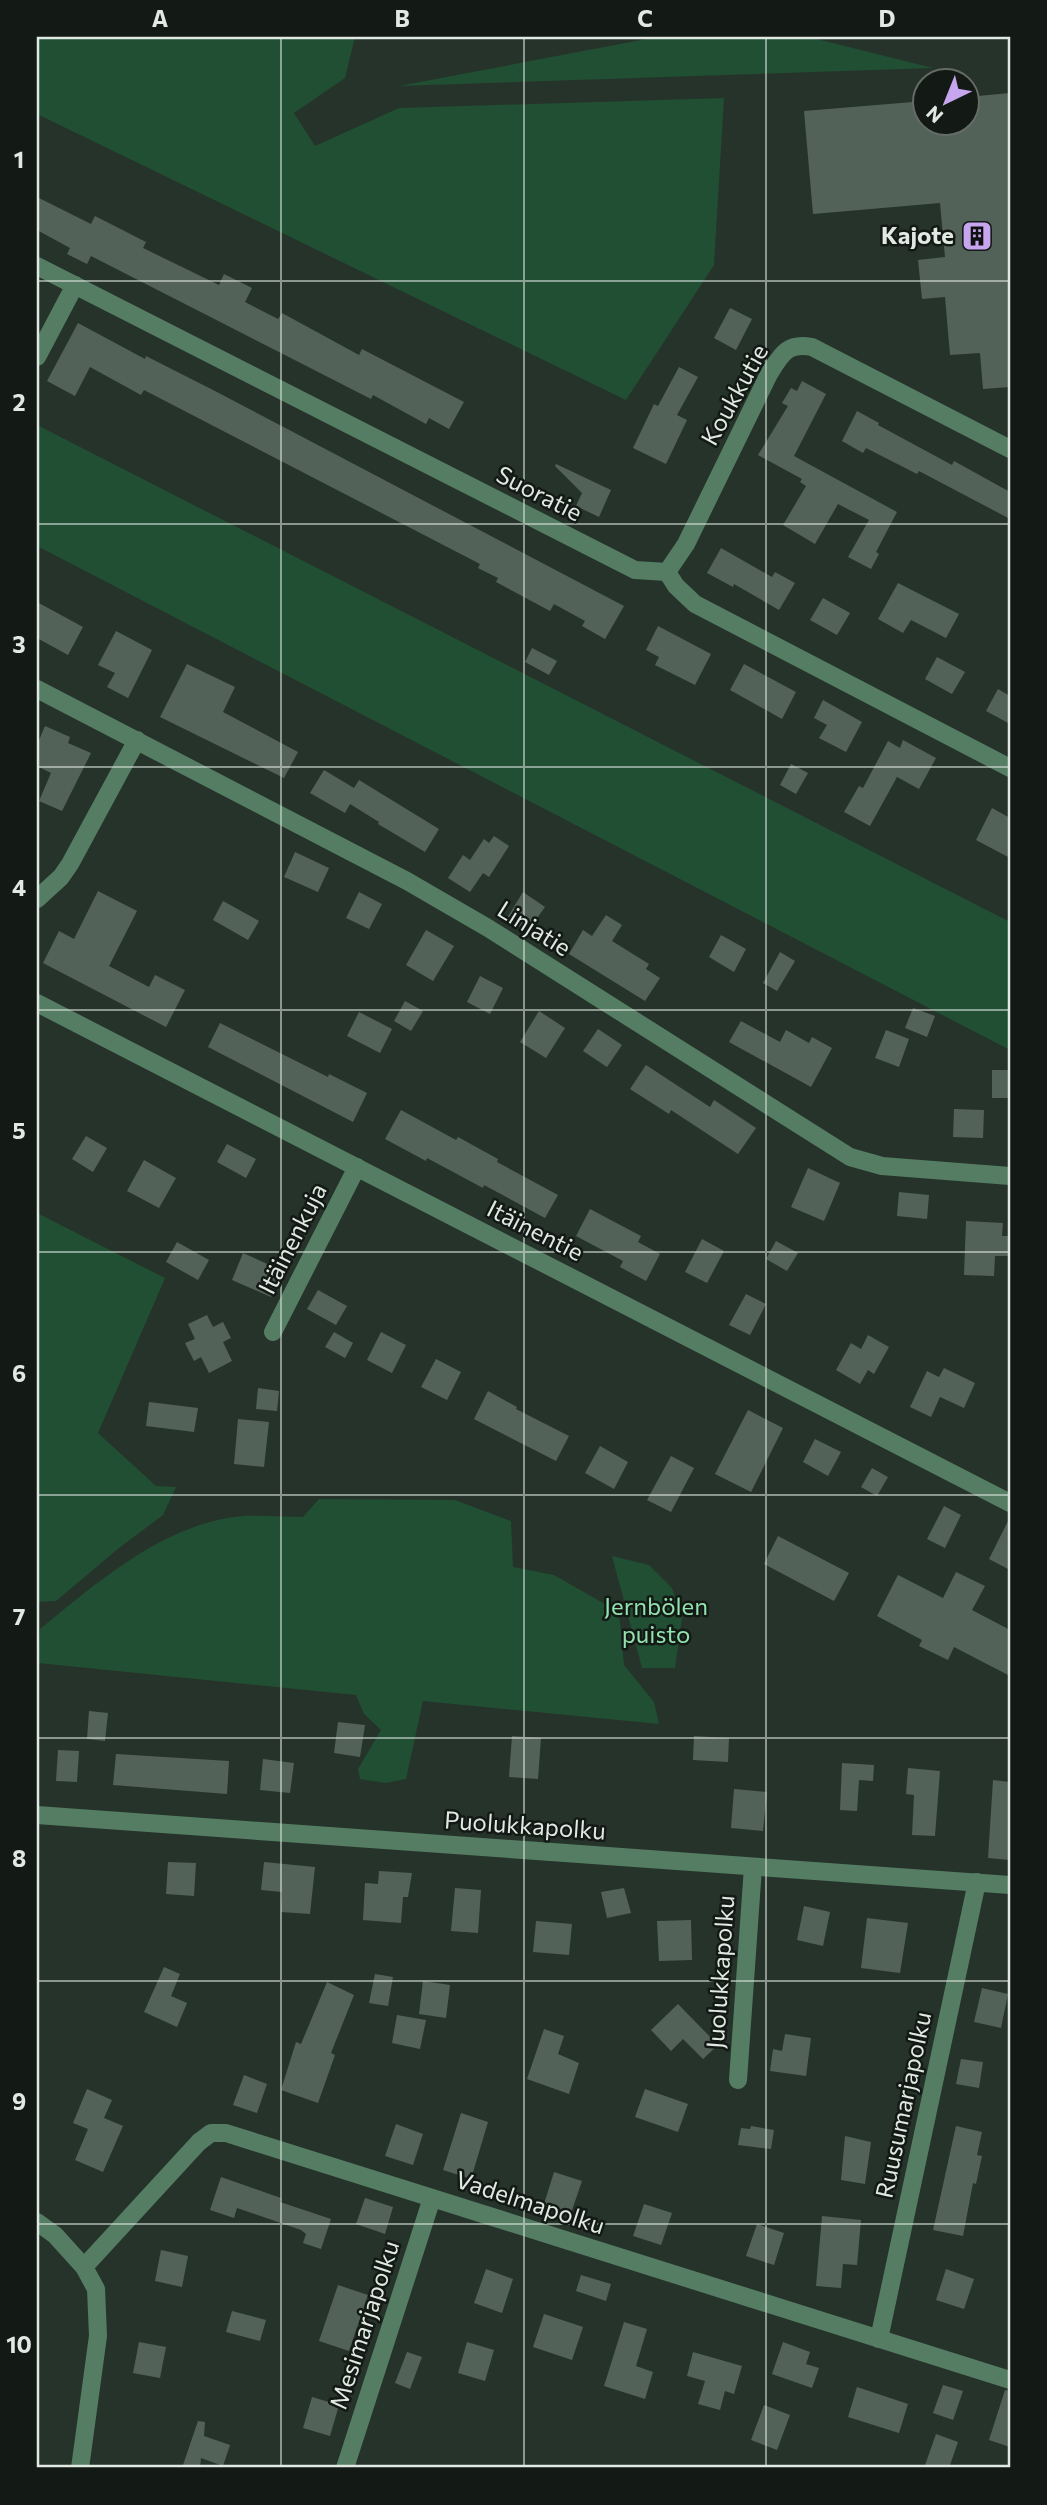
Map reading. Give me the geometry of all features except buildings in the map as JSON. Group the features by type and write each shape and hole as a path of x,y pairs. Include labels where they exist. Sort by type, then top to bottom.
{"street":[{"name":"Suoratie","path":"37,265 635,570 667,572"},
{"path":"37,357 75,285"},
{"name":"Koukkutie","path":"667,572 686,544 769,374 780,357 790,348 800,345 812,347 1010,449"},
{"path":"667,572 676,586 695,604 1010,768"},
{"name":"Linjatie","path":"37,689 363,857 488,928 850,1157 882,1166 1010,1176"},
{"path":"37,899 61,877 70,864 137,740"},
{"name":"Itäinentie","path":"37,1003 1010,1503"},
{"name":"Itäinenkuja","path":"273,1332 357,1167"},
{"name":"Puolukkapolku","path":"37,1815 1010,1885"},
{"name":"Juolukkapolku","path":"738,2080 753,1867"},
{"name":"Ruusumarjapolku","path":"879,2339 977,1882"},
{"name":"Vadelmapolku","path":"84,2267 163,2178 199,2142 211,2133 226,2133 1010,2380"},
{"name":"Mesimarjapolku","path":"345,2468 432,2198"},
{"path":"37,2222 55,2235 84,2267 96,2288 98,2336 80,2468"}],"green space":[{"path":"37,37 355,37 345,78 294,113 315,146 399,108 724,98 714,265 626,400 37,114"},
{"path":"657,37 809,37 925,66 911,66 911,69 399,86"},
{"path":"37,425 1010,922 1010,1050 37,546"},
{"path":"37,1213 165,1278 98,1433 156,1486 176,1487 163,1515 56,1601 37,1602"},
{"path":"319,1499 455,1500 511,1521 513,1567 554,1575 619,1612 624,1665 654,1702 659,1724 423,1701 406,1779 385,1783 360,1779 358,1769 381,1730 364,1714 356,1695 38,1663 40,1629 134,1557 187,1530 215,1521 244,1516 303,1517"},
{"name":"Jernbölen puisto","path":"612,1556 649,1565 672,1588 682,1618 675,1668 642,1668"}],"place":[{"name":"Kajote","path":"977,236"}]}
